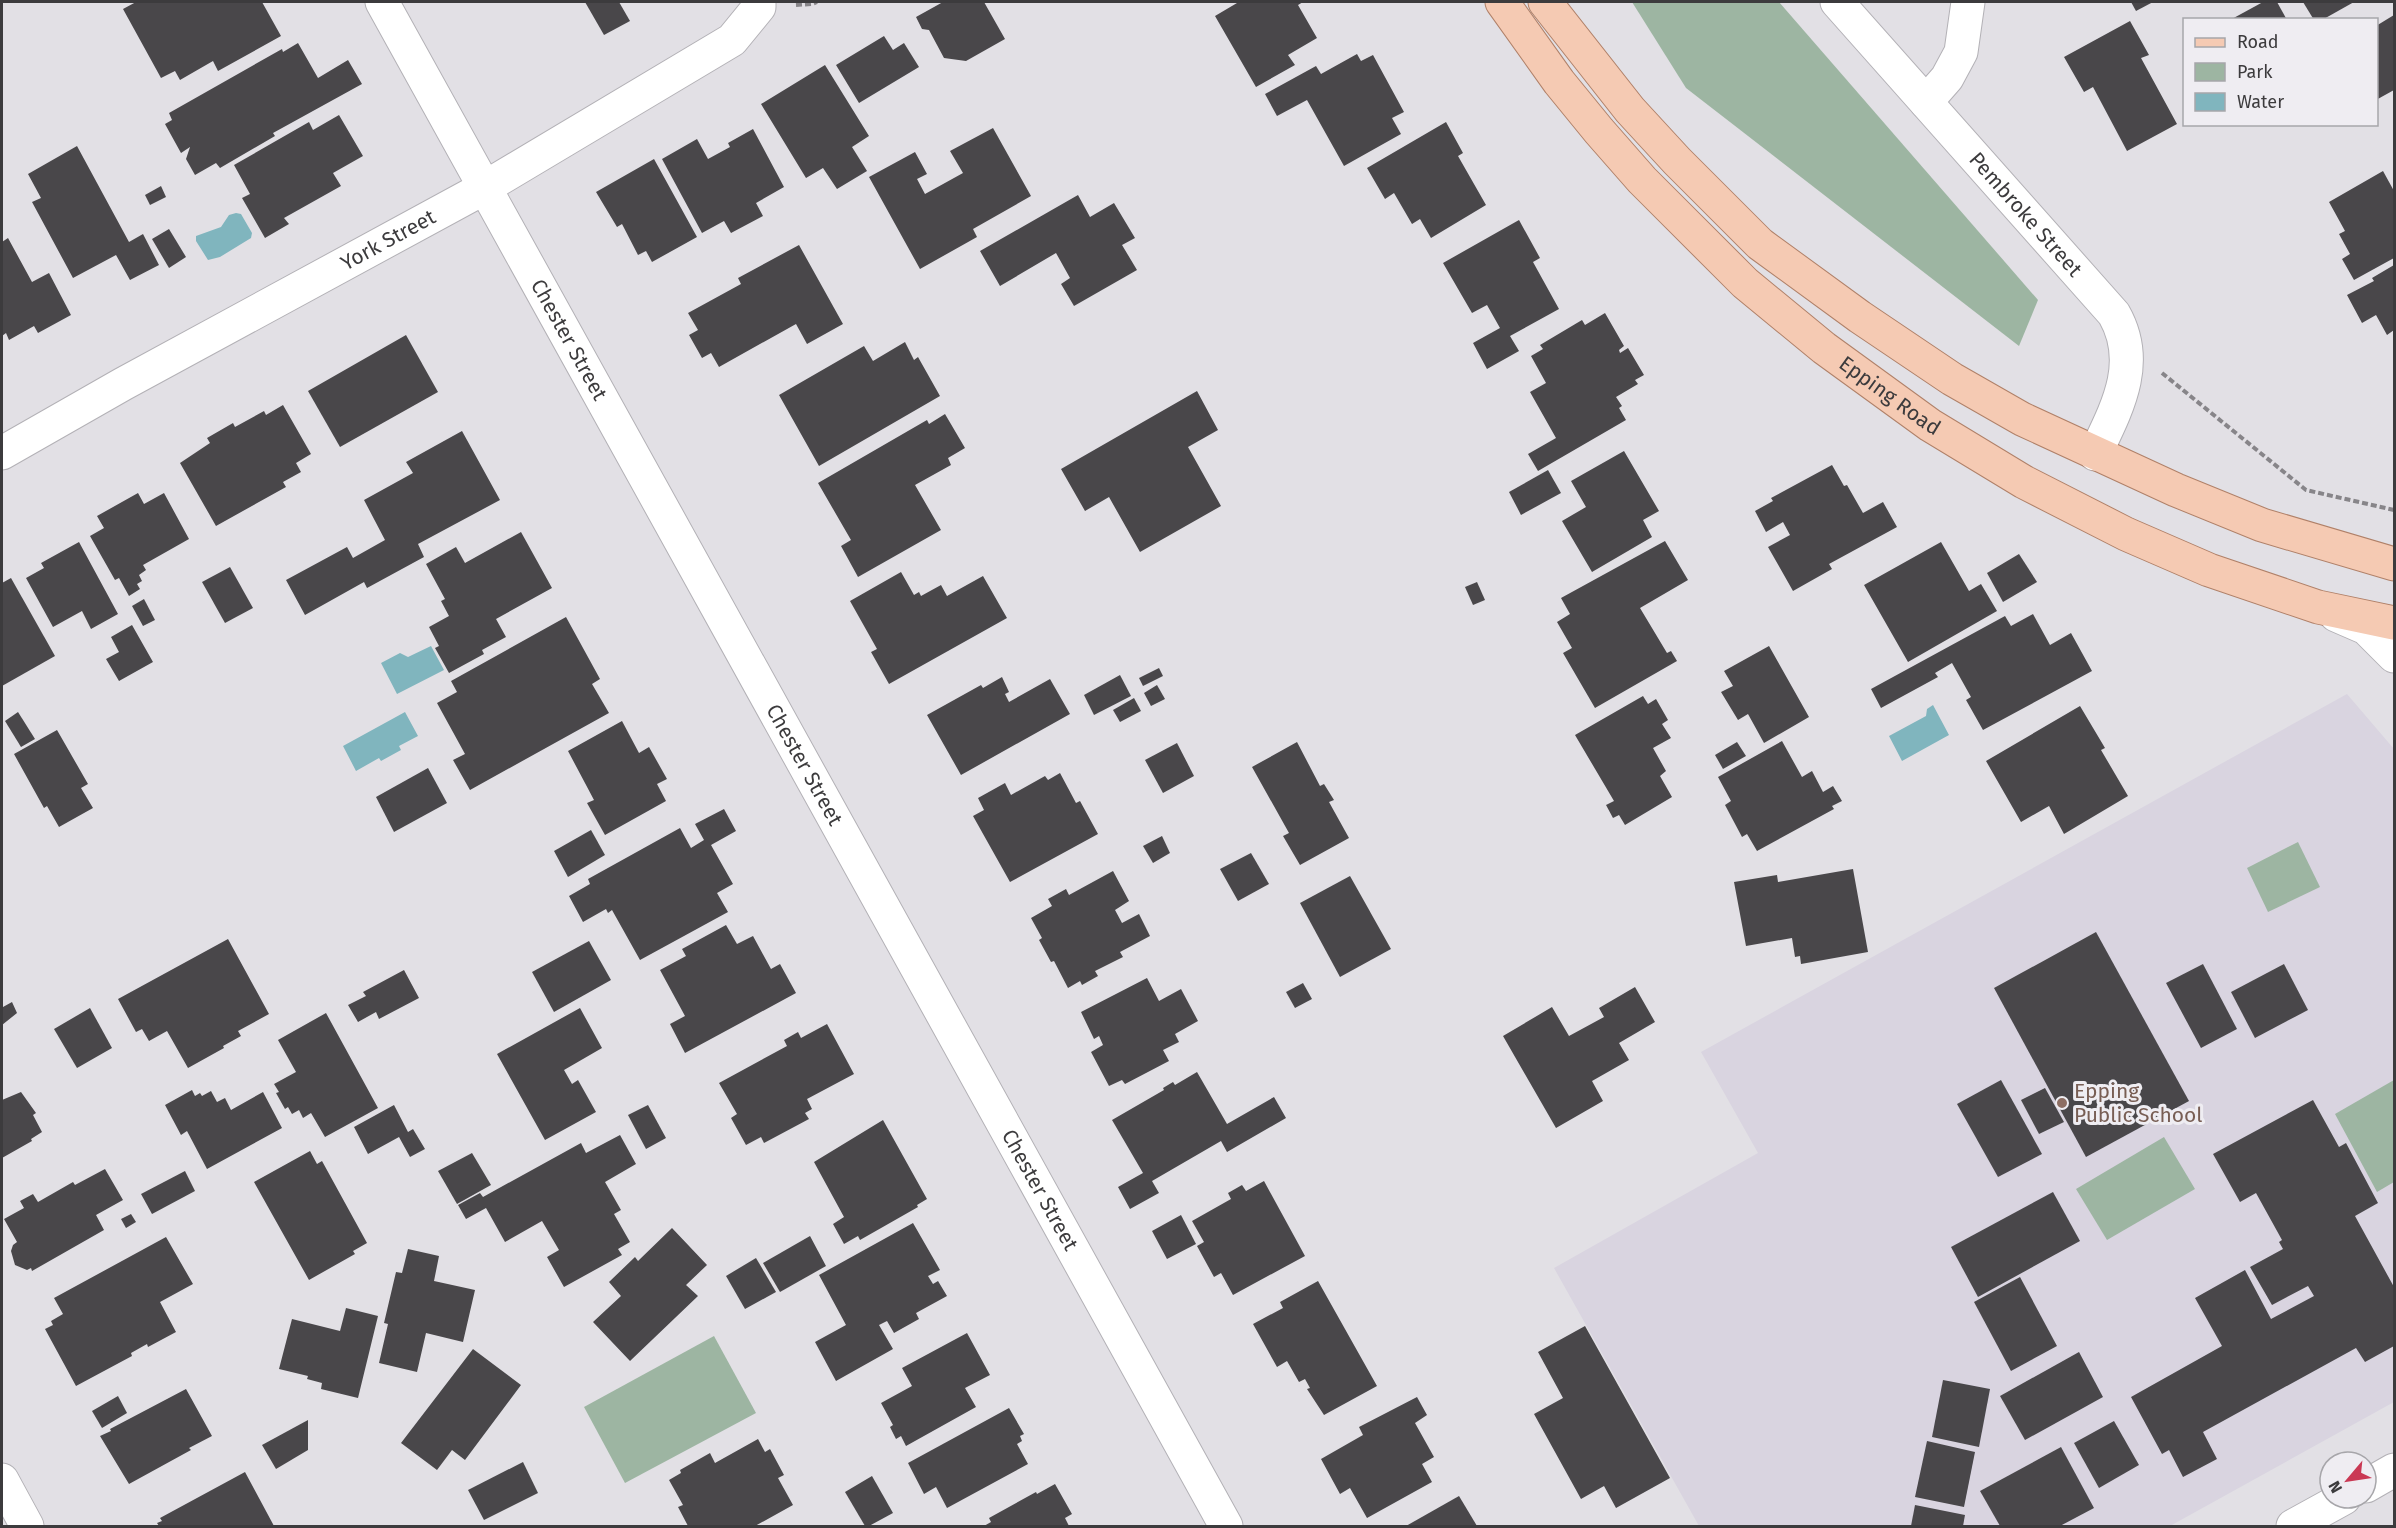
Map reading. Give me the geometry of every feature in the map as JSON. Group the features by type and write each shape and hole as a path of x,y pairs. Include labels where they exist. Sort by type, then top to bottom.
{"main road":[{"name":"Epping Road","path":"1502,2 1559,82 1642,180 1745,283 1824,348 1930,425 2024,482 2126,534 2209,570 2318,607 2394,623"},
{"path":"1545,2 1630,110 1760,244 1860,317 1952,379 2022,419 2095,454 2262,525 2394,564"}],"street":[{"name":"Chester Street","path":"382,2 1226,1527"},
{"name":"Pembroke Street","path":"1837,2 2114,314 2123,329 2127,366 2115,412 2095,454"},
{"path":"1926,102 1947,78 1961,52 1968,2"},
{"name":"York Street","path":"2,453 123,384 484,189 732,40 759,4"},
{"path":"2318,607 2366,628 2394,656"},
{"path":"2378,1479 2394,1470"},
{"path":"2,1480 27,1527"},
{"path":"2293,1527 2323,1510"}],"path":[{"path":"2158,368 2166,377 2306,490 2394,510"}],"shaded area":[{"name":"Epping Public School","path":"2347,694 2394,749 2394,1402 2170,1526 1699,1526 1554,1268 1758,1153 1701,1052"}],"green space":[{"path":"1632,2 1779,2 2038,300 2019,346 1686,88"},
{"path":"2298,842 2320,887 2268,912 2247,868"},
{"path":"2394,1080 2394,1182 2377,1192 2335,1114"},
{"path":"2164,1137 2195,1189 2107,1240 2076,1189"},
{"path":"714,1336 756,1413 625,1483 584,1407"}],"water":[{"path":"241,214 252,233 251,238 220,257 208,260 196,241 196,236 221,227 229,215"},
{"path":"431,646 444,670 397,694 381,663 400,653 408,657"},
{"path":"1933,705 1949,735 1902,761 1889,736 1926,716 1927,709"},
{"path":"405,712 418,736 399,746 401,750 381,761 379,758 356,771 343,746"}],"building":[{"path":"136,2 262,2 281,36 218,71 213,61 180,80 175,71 161,78 123,9"},
{"path":"585,2 619,2 630,21 604,35"},
{"path":"943,2 984,2 1005,39 966,61 944,58 929,30 922,29 916,17"},
{"path":"1236,2 1303,2 1298,5 1317,38 1288,55 1295,65 1256,87 1215,16"},
{"path":"2131,2 2153,2 2136,11"},
{"path":"2263,2 2277,2 2286,18 2234,18"},
{"path":"2303,2 2354,2 2326,18 2313,18"},
{"path":"2394,15 2394,90 2378,99 2378,25"},
{"path":"2130,21 2149,55 2141,58 2177,124 2127,151 2093,87 2084,92 2064,57"},
{"path":"884,36 893,50 904,43 919,67 859,103 836,65"},
{"path":"298,43 318,78 348,60 362,84 273,133 275,136 220,168 216,163 195,175 186,159 190,147 181,153 165,124 172,120 169,113 282,49 283,52"},
{"path":"1357,54 1361,61 1373,55 1404,112 1392,118 1401,134 1344,166 1307,100 1277,116 1265,94 1316,66 1321,74"},
{"path":"825,65 869,136 852,147 867,171 837,189 823,168 806,178 761,104"},
{"path":"339,115 363,156 333,173 341,186 284,218 289,224 265,238 242,198 250,194 234,165 309,122 313,130"},
{"path":"1446,122 1463,153 1458,156 1486,205 1431,238 1420,219 1412,224 1394,193 1385,199 1367,168"},
{"path":"993,128 1031,196 973,229 977,237 920,269 869,177 915,152 927,174 917,179 925,194 963,173 950,151"},
{"path":"753,129 784,187 756,203 763,216 731,233 724,221 702,233 662,159 697,139 708,159 730,147 728,143"},
{"path":"77,146 129,242 143,234 159,265 130,280 116,255 73,278 32,202 41,198 28,174"},
{"path":"654,159 697,237 652,262 646,251 638,255 622,224 617,227 596,192"},
{"path":"2383,171 2394,191 2394,258 2354,280 2342,259 2350,254 2339,234 2345,231 2329,202"},
{"path":"161,186 166,197 150,205 145,195"},
{"path":"1078,195 1090,217 1114,203 1135,238 1122,245 1137,270 1074,306 1061,284 1070,278 1056,253 1000,286 980,251"},
{"path":"1519,220 1540,258 1533,262 1559,309 1510,336 1519,351 1487,369 1473,343 1500,328 1487,305 1472,313 1443,263"},
{"path":"169,229 186,257 169,268 152,239"},
{"path":"8,238 32,282 49,273 71,315 38,333 34,326 9,340 6,333 2,336 2,242"},
{"path":"799,245 843,324 807,344 796,324 719,367 711,353 702,358 689,335 698,330 688,313 741,284 738,278"},
{"path":"2394,265 2394,330 2387,335 2376,315 2362,323 2347,295 2374,281 2372,278"},
{"path":"1605,313 1624,346 1619,350 1620,353 1628,348 1644,375 1635,380 1638,384 1616,397 1622,406 1619,408 1626,420 1538,471 1528,454 1556,438 1530,392 1546,383 1531,356 1543,349 1540,345 1582,320 1585,325"},
{"path":"406,335 438,392 340,447 308,391"},
{"path":"905,342 914,360 918,357 940,396 819,466 779,395 864,346 873,361"},
{"path":"1197,391 1218,430 1188,447 1221,506 1140,552 1109,497 1085,511 1061,469"},
{"path":"283,405 311,454 296,463 301,472 283,482 286,487 216,526 180,463 210,443 207,438 233,423 235,427 264,411 266,415"},
{"path":"945,414 965,448 948,458 951,465 915,485 941,530 858,577 841,546 851,540 818,483 927,420 929,424"},
{"path":"462,431 500,500 418,544 424,557 367,588 364,582 305,615 286,580 347,547 353,558 385,540 364,500 413,473 406,462"},
{"path":"1624,451 1659,511 1643,520 1652,537 1592,572 1562,521 1586,507 1571,481"},
{"path":"1832,465 1863,513 1883,502 1897,527 1829,564 1832,569 1793,591 1768,547 1790,535 1783,522 1766,532 1755,511 1773,501 1771,498"},
{"path":"1548,470 1561,493 1521,515 1509,492"},
{"path":"138,493 144,504 164,493 189,539 143,565 146,570 139,575 142,581 137,584 140,589 129,596 119,578 115,580 90,536 104,528 97,516"},
{"path":"521,532 552,588 496,619 506,637 482,650 484,654 449,673 435,648 439,646 429,627 449,616 441,601 445,599 426,564 456,547 465,563"},
{"path":"1665,541 1688,580 1640,608 1667,653 1671,651 1677,661 1595,708 1563,653 1572,648 1557,622 1570,614 1561,598"},
{"path":"79,542 118,614 91,629 82,611 53,627 26,578 44,568 41,563"},
{"path":"1941,542 1969,591 1981,584 1997,611 1908,662 1864,585"},
{"path":"2019,554 2037,582 2003,602 1987,573"},
{"path":"230,567 253,608 225,623 202,582"},
{"path":"901,572 914,595 919,592 921,596 941,585 947,596 983,576 1007,618 889,684 871,652 877,649 850,601"},
{"path":"11,578 55,656 2,686 2,583"},
{"path":"1477,582 1485,600 1473,605 1465,587"},
{"path":"144,599 155,620 143,626 132,606"},
{"path":"2033,614 2050,645 2071,633 2092,671 1983,730 1966,700 1971,697 1952,663 1935,673 1938,677 1881,708 1871,689 2005,616 2011,626"},
{"path":"566,617 600,679 592,684 609,713 470,790 453,760 465,754 437,703 457,692 451,681"},
{"path":"132,625 153,662 119,681 106,659 119,652 111,637"},
{"path":"1769,646 1809,717 1764,743 1748,714 1738,720 1721,692 1733,686 1724,671"},
{"path":"1159,668 1163,676 1143,686 1139,678"},
{"path":"1120,675 1131,696 1094,715 1084,695"},
{"path":"1002,677 1009,692 1005,694 1009,702 1050,679 1070,714 961,775 927,715 981,685 983,688"},
{"path":"1157,685 1165,699 1151,706 1144,693"},
{"path":"1643,696 1648,704 1656,699 1668,720 1662,724 1671,738 1653,748 1666,771 1660,776 1672,797 1625,825 1619,815 1613,818 1606,805 1614,801 1575,735"},
{"path":"1134,698 1141,711 1120,722 1113,710"},
{"path":"2080,706 2105,748 2101,750 2128,796 2064,834 2049,806 2021,822 1986,761"},
{"path":"18,712 35,739 21,747 5,721"},
{"path":"622,721 639,753 649,747 667,779 657,784 666,801 605,835 587,803 594,800 568,751"},
{"path":"57,730 88,784 81,788 93,808 59,827 47,806 44,808 14,754"},
{"path":"1782,741 1802,777 1812,771 1823,792 1833,786 1842,801 1832,806 1834,809 1757,851 1747,834 1742,837 1725,805 1731,801 1718,777"},
{"path":"1297,742 1320,786 1324,784 1334,800 1329,802 1349,838 1300,865 1283,836 1289,833 1252,767"},
{"path":"1737,742 1746,756 1723,769 1715,755"},
{"path":"1177,743 1194,776 1163,793 1145,760"},
{"path":"428,768 447,803 394,832 376,797"},
{"path":"1060,773 1076,803 1080,801 1098,834 1010,882 973,816 984,810 978,798 1005,783 1011,795 1045,776 1048,780"},
{"path":"724,809 736,831 711,845 733,884 717,893 728,912 640,960 612,910 608,913 606,909 583,922 569,896 590,884 588,879 680,828 691,848 704,840 695,824"},
{"path":"591,830 605,855 568,877 554,851"},
{"path":"1162,836 1170,853 1153,863 1143,846"},
{"path":"1251,853 1269,884 1238,901 1220,869"},
{"path":"1853,869 1868,952 1801,964 1800,956 1795,957 1792,938 1746,946 1734,882 1777,875 1778,882"},
{"path":"1113,871 1129,901 1115,910 1122,923 1139,914 1150,936 1120,952 1123,957 1095,971 1098,976 1082,985 1080,981 1068,988 1054,961 1051,962 1039,940 1042,938 1031,918 1052,906 1048,899 1066,889 1069,895"},
{"path":"1350,876 1391,949 1340,977 1300,903"},
{"path":"726,925 737,944 753,936 771,969 780,964 796,993 685,1053 670,1024 685,1016 660,970 686,956 682,949"},
{"path":"2096,932 2189,1101 2086,1157 1994,988"},
{"path":"228,939 269,1014 238,1031 241,1036 223,1046 224,1048 188,1068 167,1031 149,1041 142,1029 136,1032 118,999"},
{"path":"589,941 611,980 554,1012 532,972"},
{"path":"2203,964 2237,1029 2201,1048 2166,983"},
{"path":"2284,964 2308,1010 2255,1038 2231,992"},
{"path":"404,970 419,998 379,1019 376,1012 358,1022 348,1005 366,996 363,992"},
{"path":"1147,978 1159,1001 1181,989 1198,1021 1175,1034 1179,1042 1163,1050 1169,1061 1125,1084 1122,1080 1109,1086 1091,1052 1103,1045 1099,1036 1094,1039 1081,1012"},
{"path":"1303,983 1312,999 1295,1008 1286,992"},
{"path":"1635,987 1655,1022 1619,1043 1629,1060 1592,1081 1603,1101 1556,1128 1503,1036 1552,1007 1569,1036 1604,1017 1599,1008"},
{"path":"12,1002 17,1013 2,1025 2,1004 3,1007"},
{"path":"90,1008 112,1048 77,1068 54,1029"},
{"path":"580,1008 602,1048 564,1070 572,1084 578,1080 596,1112 545,1140 497,1054"},
{"path":"326,1013 378,1108 325,1137 311,1113 303,1118 299,1110 292,1114 288,1107 285,1109 274,1084 296,1072 278,1040"},
{"path":"827,1024 854,1074 807,1099 812,1109 805,1113 809,1119 764,1143 761,1137 746,1145 731,1118 737,1114 719,1083 787,1046 784,1040 798,1032 801,1038"},
{"path":"1197,1072 1227,1124 1274,1097 1286,1118 1227,1152 1221,1141 1152,1181 1159,1193 1130,1209 1118,1187 1143,1173 1112,1120 1164,1090 1163,1088 1173,1082 1175,1085"},
{"path":"2001,1080 2042,1154 1998,1177 1957,1104"},
{"path":"2045,1088 2064,1122 2039,1134 2021,1100"},
{"path":"192,1090 195,1096 200,1093 202,1096 211,1091 217,1102 225,1098 231,1110 263,1092 282,1128 207,1169 187,1131 181,1135 165,1105"},
{"path":"21,1092 36,1113 33,1115 42,1132 31,1139 32,1141 2,1158 2,1100"},
{"path":"2313,1100 2339,1147 2346,1143 2378,1203 2355,1216 2394,1287 2394,1346 2365,1362 2356,1348 2203,1432 2217,1459 2183,1477 2169,1450 2162,1454 2131,1397 2222,1346 2195,1298 2245,1270 2271,1319 2314,1296 2308,1286 2272,1305 2250,1267 2283,1249 2279,1242 2282,1240 2256,1193 2240,1202 2213,1154"},
{"path":"394,1105 408,1132 413,1129 425,1149 410,1157 399,1137 368,1154 354,1127"},
{"path":"648,1105 666,1138 646,1149 628,1115"},
{"path":"883,1120 927,1199 917,1205 918,1207 860,1240 858,1236 844,1244 833,1224 844,1217 814,1162"},
{"path":"620,1135 636,1164 605,1182 621,1210 614,1214 630,1242 618,1249 622,1255 564,1287 547,1257 559,1250 542,1221 505,1242 486,1208 466,1219 458,1205 480,1193 483,1197 581,1143 586,1153"},
{"path":"310,1151 317,1164 322,1161 367,1243 353,1251 355,1254 309,1280 254,1182"},
{"path":"472,1153 491,1185 457,1204 438,1171"},
{"path":"105,1169 123,1200 96,1215 104,1230 32,1271 31,1268 27,1270 15,1265 11,1251 17,1242 4,1219 24,1208 20,1201 33,1194 38,1202 73,1182 75,1185"},
{"path":"185,1171 195,1191 152,1214 141,1194"},
{"path":"1264,1181 1305,1256 1233,1295 1221,1273 1214,1277 1197,1246 1204,1242 1192,1221 1231,1199 1228,1193 1242,1185 1246,1191"},
{"path":"2053,1192 2080,1241 1978,1297 1951,1247"},
{"path":"131,1214 136,1222 126,1228 121,1219"},
{"path":"1181,1215 1196,1244 1167,1259 1152,1231"},
{"path":"913,1223 940,1270 928,1276 933,1284 938,1281 947,1296 916,1313 919,1319 894,1333 887,1321 879,1325 893,1349 836,1381 815,1342 846,1325 819,1275"},
{"path":"672,1228 707,1265 686,1285 698,1296 630,1361 593,1322 621,1296 609,1282 635,1257 638,1261"},
{"path":"810,1236 826,1266 780,1292 763,1263"},
{"path":"166,1237 193,1284 160,1302 176,1332 148,1347 147,1344 131,1353 132,1356 76,1386 45,1329 53,1325 51,1321 63,1314 54,1298"},
{"path":"408,1249 439,1256 434,1281 475,1290 463,1342 426,1333 417,1372 379,1363 388,1324 384,1323 396,1272 402,1273"},
{"path":"756,1258 776,1292 745,1309 726,1276"},
{"path":"2020,1277 2057,1346 2011,1371 1974,1302"},
{"path":"1318,1281 1377,1386 1324,1415 1307,1389 1310,1388 1305,1379 1299,1382 1287,1361 1277,1367 1253,1324 1283,1308 1280,1302"},
{"path":"346,1308 378,1316 358,1398 321,1389 322,1383 307,1379 308,1376 279,1369 292,1319 340,1331"},
{"path":"1585,1326 1670,1478 1616,1508 1604,1486 1581,1499 1534,1414 1563,1398 1538,1352"},
{"path":"967,1333 990,1375 965,1388 976,1407 906,1446 901,1436 896,1439 890,1427 893,1425 881,1403 912,1386 902,1368"},
{"path":"473,1349 521,1385 465,1460 452,1450 437,1470 401,1443"},
{"path":"2079,1352 2103,1397 2025,1440 2000,1396"},
{"path":"1943,1380 1990,1389 1979,1447 1932,1437"},
{"path":"186,1389 212,1436 129,1484 100,1436"},
{"path":"118,1396 127,1413 102,1428 92,1411"},
{"path":"1417,1397 1427,1415 1415,1423 1434,1457 1422,1464 1432,1482 1367,1518 1350,1488 1340,1494 1321,1459 1363,1435 1359,1427"},
{"path":"1009,1408 1024,1434 1020,1436 1022,1441 1017,1444 1028,1464 947,1508 936,1487 924,1494 908,1463"},
{"path":"308,1420 308,1450 276,1469 262,1445"},
{"path":"2114,1421 2139,1465 2099,1488 2074,1443"},
{"path":"758,1439 765,1452 770,1449 784,1475 778,1478 793,1505 755,1526 688,1526 678,1507 683,1505 669,1480 681,1473 680,1470 710,1453 715,1463"},
{"path":"1927,1441 1975,1452 1964,1507 1915,1497"},
{"path":"2061,1447 2094,1508 2060,1526 2000,1526 1980,1491"},
{"path":"523,1462 538,1493 484,1520 468,1490"},
{"path":"245,1472 274,1526 159,1526 157,1523 162,1521 160,1518"},
{"path":"872,1476 893,1513 865,1526 845,1492"},
{"path":"1055,1484 1072,1514 1065,1518 1069,1526 984,1526 991,1522 989,1518"},
{"path":"1459,1496 1477,1526 1406,1526"},
{"path":"1915,1505 1965,1515 1963,1526 1911,1526"}],"place":[{"name":"Epping Public School","path":"2062,1103"}]}
